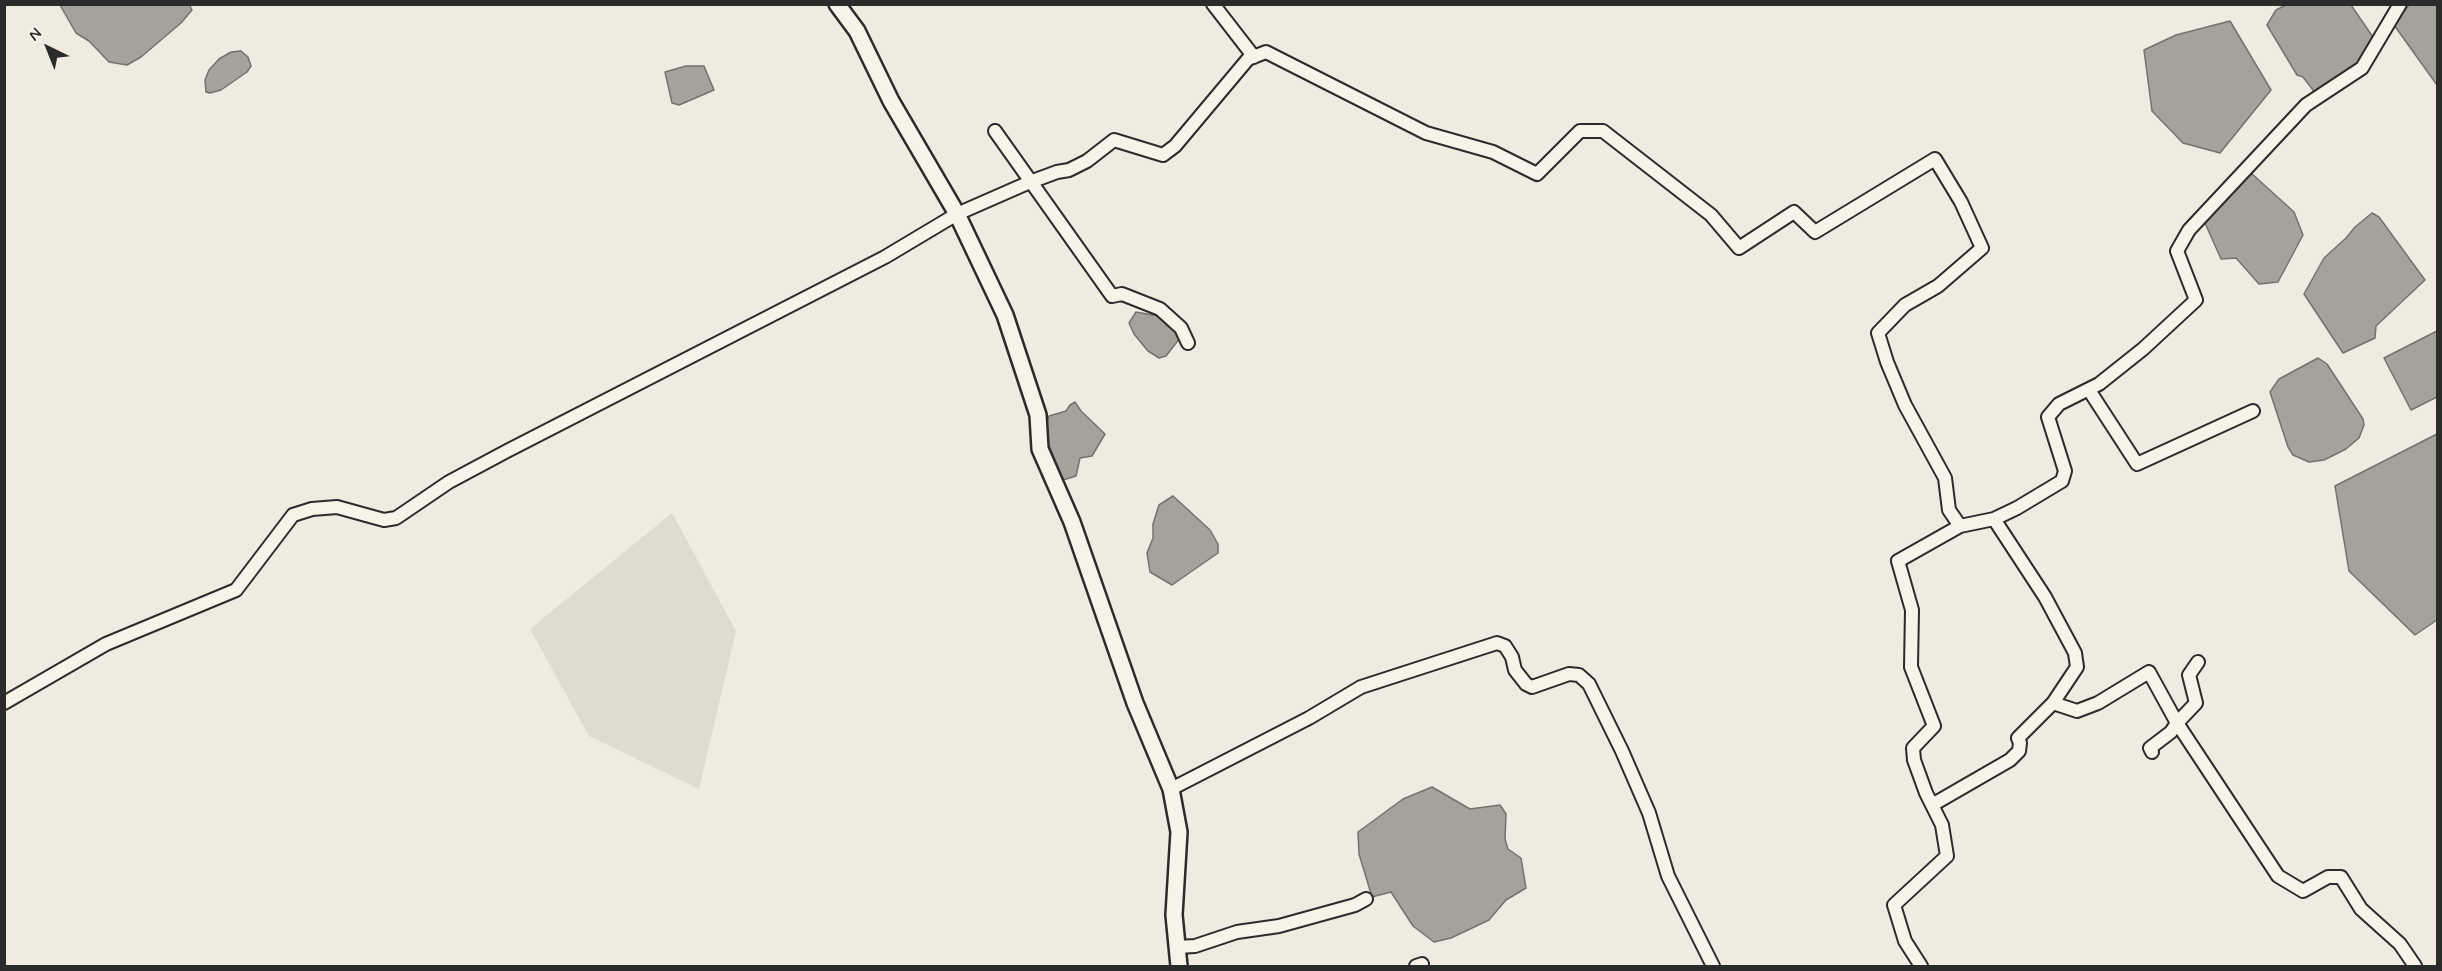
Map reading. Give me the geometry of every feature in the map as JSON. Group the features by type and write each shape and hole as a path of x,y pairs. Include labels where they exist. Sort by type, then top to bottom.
{"main road":[{"path":"837,4 856,32 891,101 957,214 1005,315 1038,415 1040,449 1072,522 1135,703 1171,789 1179,832 1174,915 1179,966"}],"street":[{"path":"1213,4 1254,57"},
{"path":"1920,966 1905,941 1897,921 1894,905 1947,856 1942,825 1914,759 1913,748 1934,726 1911,667 1912,610 1898,561 1960,526 1994,519 2054,488 2062,481 2065,471 2053,439 2048,417 2059,404 2099,384 2143,349 2196,300 2177,251 2189,230 2306,105 2362,68 2400,4"},
{"path":"4,703 105,644 236,590 292,515 312,509 337,507 384,520 396,518 449,482 885,257 957,214 1030,182 1069,170 1087,161 1114,140 1163,155 1175,146 1248,59 1266,52 1426,133 1493,152 1537,174 1580,131 1603,130 1711,215 1738,248 1794,212 1815,232 1935,159 1961,202 1982,248 1938,286 1905,305 1878,333 1905,405 1945,478 1949,510 1960,526"},
{"path":"995,131 1112,296 1122,294 1160,309 1181,328 1188,343"},
{"path":"2089,390 2137,464 2253,411"},
{"path":"1932,805 2010,760 2019,752 2018,738 2053,703 2077,667 2075,653 2041,590 1994,519"},
{"path":"1171,789 1309,718 1361,687 1497,643 1505,646 1512,657 1515,670 1526,684 1532,687 1569,674 1579,675 1589,684 1650,813 1668,876 1713,966"},
{"path":"2152,752 2150,748 2171,732 2176,723 2196,703 2189,675 2198,662"},
{"path":"2053,703 2077,711 2098,703 2149,672 2176,723 2278,876 2303,891 2328,876 2341,877 2361,909 2400,944 2415,966"},
{"path":"1177,947 1196,946 1237,932 1279,926 1355,905 1366,899"}],"shaded area":[{"path":"189,4 192,10 181,23 141,57 127,65 109,62 89,41 76,33 60,5"},
{"path":"2286,5 2351,5 2375,40 2360,63 2316,94 2303,77 2297,75 2267,25 2276,10"},
{"path":"2409,5 2437,5 2437,85 2394,25"},
{"path":"2230,21 2271,90 2220,153 2183,143 2152,111 2144,50 2176,35"},
{"path":"241,51 248,57 251,66 247,72 221,90 206,92 205,80 209,70 219,59 231,52"},
{"path":"686,66 704,66 714,90 679,105 672,103 665,72"},
{"path":"2251,173 2294,212 2303,235 2278,282 2259,284 2236,258 2221,259 2205,223 2209,213"},
{"path":"2372,213 2379,217 2425,280 2376,326 2375,338 2343,353 2304,294 2324,258"},
{"path":"1136,312 1159,316 1169,321 1180,338 1166,356 1159,358 1148,351 1134,334 1129,323"},
{"path":"2437,331 2437,397 2411,410 2384,358"},
{"path":"2318,358 2327,364 2363,419 2364,425 2359,438 2346,449 2324,460 2309,462 2293,455 2288,447 2270,392 2279,379"},
{"path":"1075,402 1105,434 1092,456 1080,458 1076,476 1063,480 1047,441 1046,425 1049,416 1066,411"},
{"path":"2437,434 2437,620 2415,635 2349,571 2335,486"},
{"path":"1173,496 1210,530 1218,544 1218,553 1172,585 1150,572 1147,553 1153,538 1153,524 1159,505"},
{"path":"672,513 736,631 699,789 589,736 530,629"},
{"path":"1432,787 1470,809 1500,805 1506,814 1505,839 1508,849 1521,858 1526,888 1506,900 1489,920 1451,938 1434,942 1413,926 1391,892 1372,897 1359,854 1358,832 1403,799"}]}
